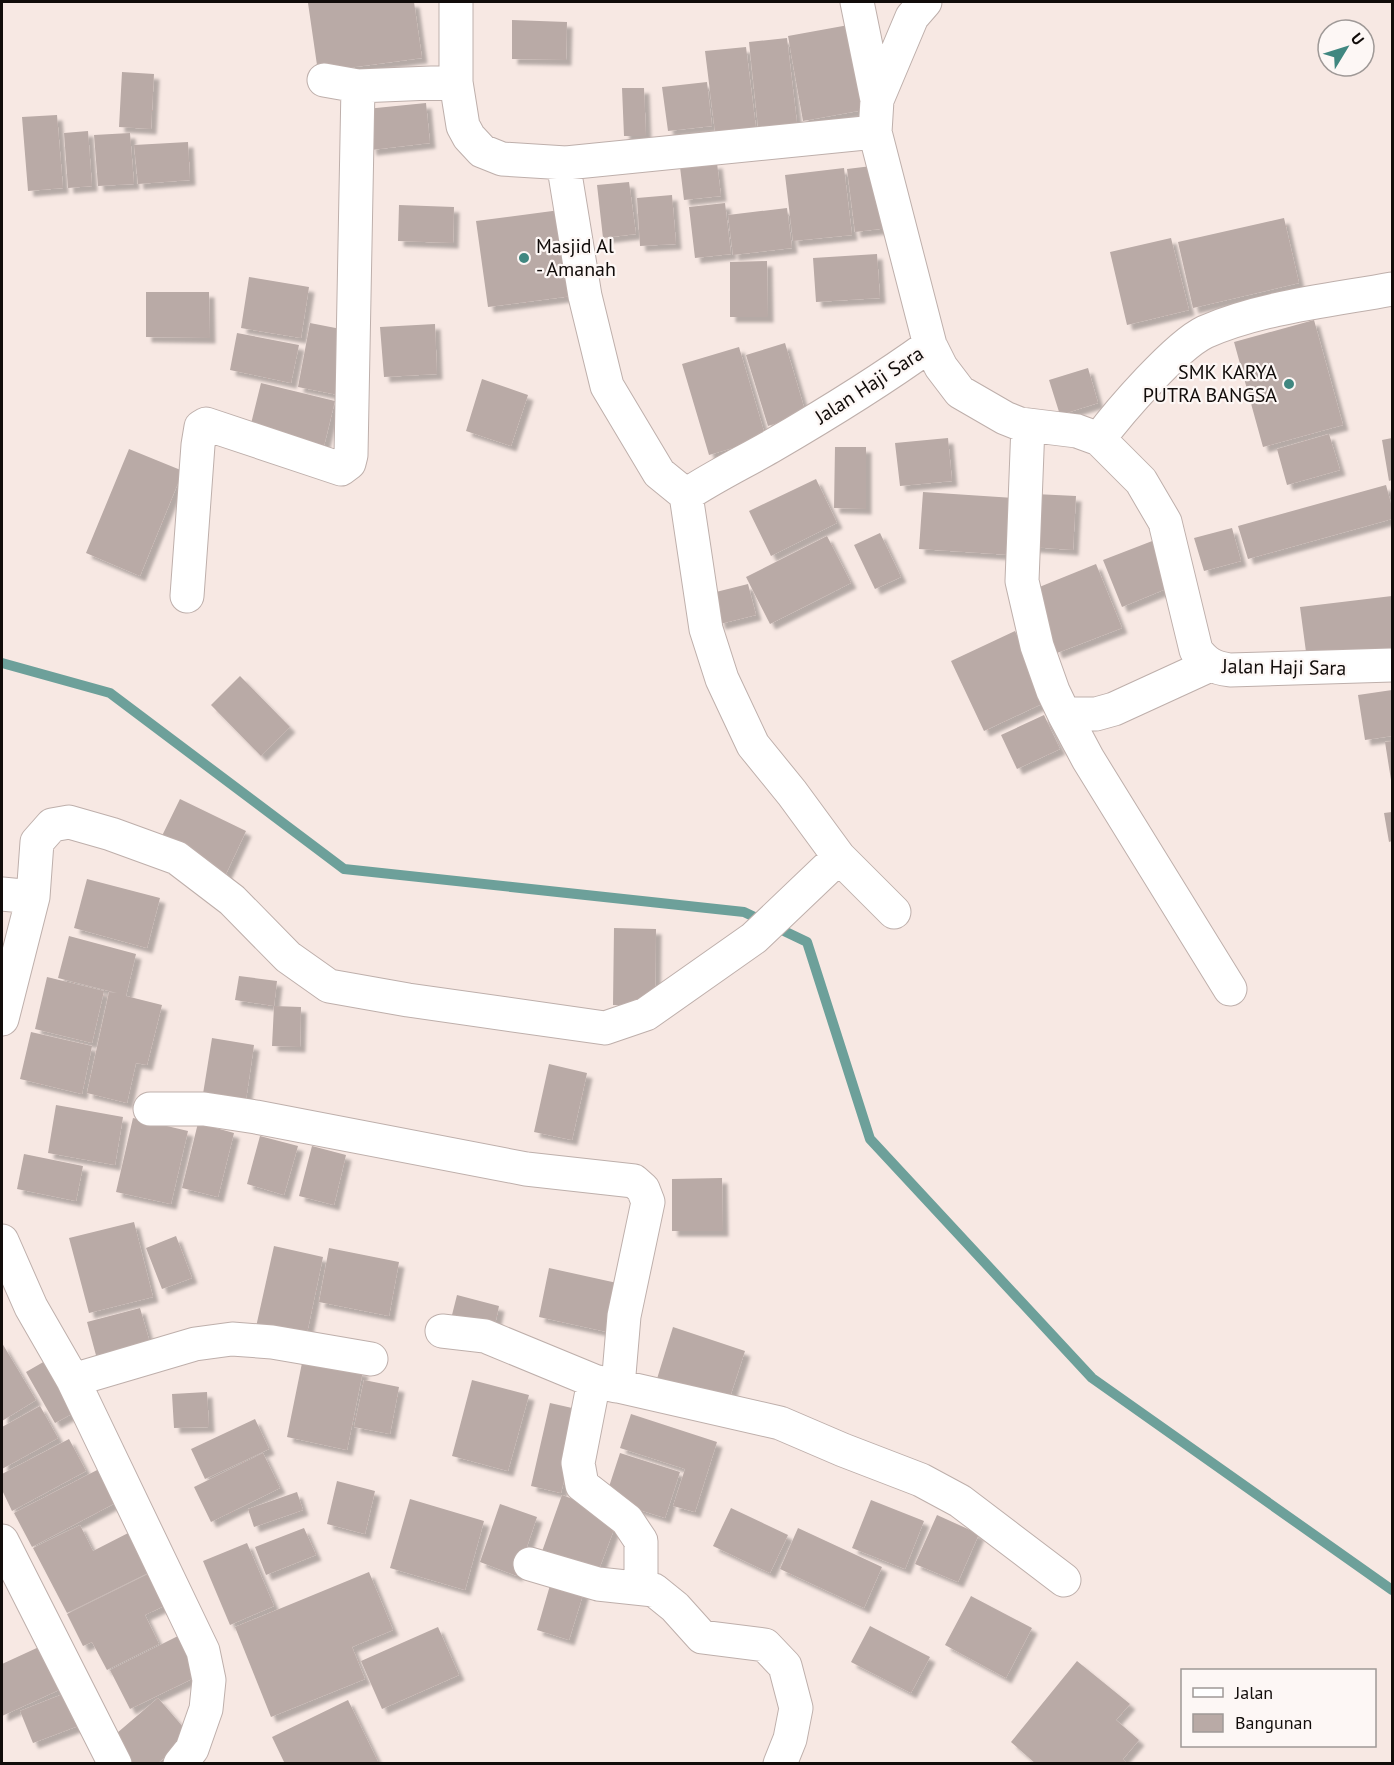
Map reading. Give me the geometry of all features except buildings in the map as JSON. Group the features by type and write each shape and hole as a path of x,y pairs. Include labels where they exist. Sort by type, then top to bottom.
{"street":[{"path":"456,2 456,82 463,126 482,152 502,159 566,163 875,132"},
{"path":"857,2 878,100"},
{"path":"925,2 912,17 878,100 875,132 930,345"},
{"path":"324,80 358,86 456,82"},
{"path":"187,596 201,427 206,424 341,470 349,463 358,86"},
{"path":"566,163 565,174 585,296 607,386 659,473 686,495 706,629 722,679 753,745 839,857 894,912"},
{"path":"1099,439 1171,358 1204,333 1258,314 1392,289"},
{"name":"Jalan Haji Sara","path":"686,495 713,477 769,448 877,382 930,345 941,367 960,392 1005,418 1028,425 1077,430 1099,439 1141,482 1165,522 1196,650 1210,665 1230,670 1392,665"},
{"path":"1028,425 1022,581 1037,646 1053,691 1088,759 1230,989"},
{"path":"1064,714 1096,714 1114,709 1210,665"},
{"path":"2,1020 17,895 37,842 52,825 69,822 111,834 177,858 232,900 288,957 329,986 408,1000 605,1028 646,1014 754,938 839,857"},
{"path":"150,1109 204,1109 256,1117 526,1169 634,1182 643,1189 648,1202 624,1316 606,1384 578,1463 582,1485 627,1520 641,1541 640,1588"},
{"path":"2,1240 31,1307 72,1380 203,1651 209,1680 206,1709 191,1759"},
{"path":"442,1331 485,1336 606,1384 780,1422 843,1450 921,1480 960,1501 1064,1580"},
{"path":"72,1380 195,1344 232,1340 272,1342 371,1359"},
{"path":"2,1541 114,1764"},
{"path":"530,1564 598,1584 654,1590 666,1598 702,1637 765,1645 785,1666 796,1708 790,1739 780,1764"}],"waterway":[{"path":"2,663 110,693 344,869 744,912 807,942 870,1139 1092,1378 1392,1590"}],"place":[{"name":"Masjid Al - Amanah","path":"524,258"},
{"name":"SMK KARYA PUTRA BANGSA","path":"1289,384"}]}
